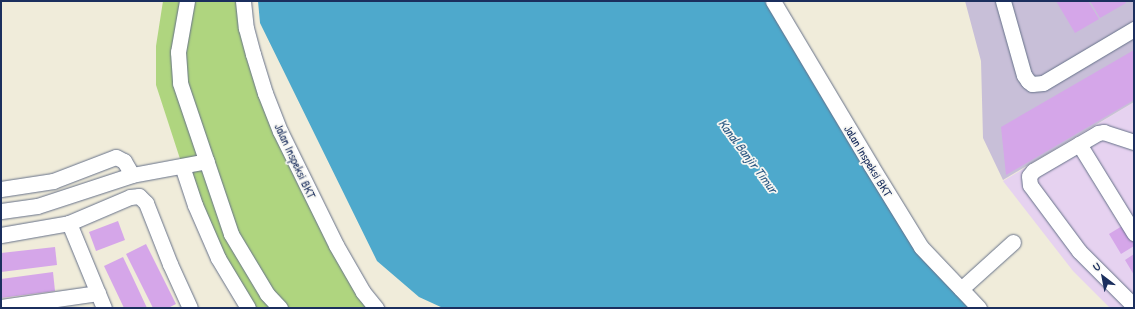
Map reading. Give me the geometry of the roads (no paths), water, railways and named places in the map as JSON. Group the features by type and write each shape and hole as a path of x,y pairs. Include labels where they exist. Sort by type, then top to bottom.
{"street":[{"path":"187,1 178,52 180,82 231,234 267,294 280,308"},
{"name":"Jalan Inspeksi BKT","path":"243,1 246,28 253,54 265,93 280,131 336,245 363,292 376,308"},
{"name":"Jalan Inspeksi BKT","path":"773,1 917,240 979,308"},
{"path":"1003,1 1024,75 1032,84 1043,83 1134,29"},
{"path":"1134,142 1104,132 1098,133 1033,171 1029,176 1030,185 1079,251 1134,306"},
{"path":"1079,144 1134,233"},
{"path":"1,190 53,181 116,157 124,161 132,175"},
{"path":"1,211 37,206 132,175 207,162"},
{"path":"182,166 195,205 218,258 248,308"},
{"path":"1,235 69,223 130,197 139,196 146,203 170,264 190,308"},
{"path":"69,223 104,308"},
{"path":"961,289 1013,242"},
{"path":"1,307 98,293"}],"water":[{"name":"Kanal Banjir Timur","path":"258,1 767,1 912,240 972,308 443,308 419,297 377,261 260,23"}]}
